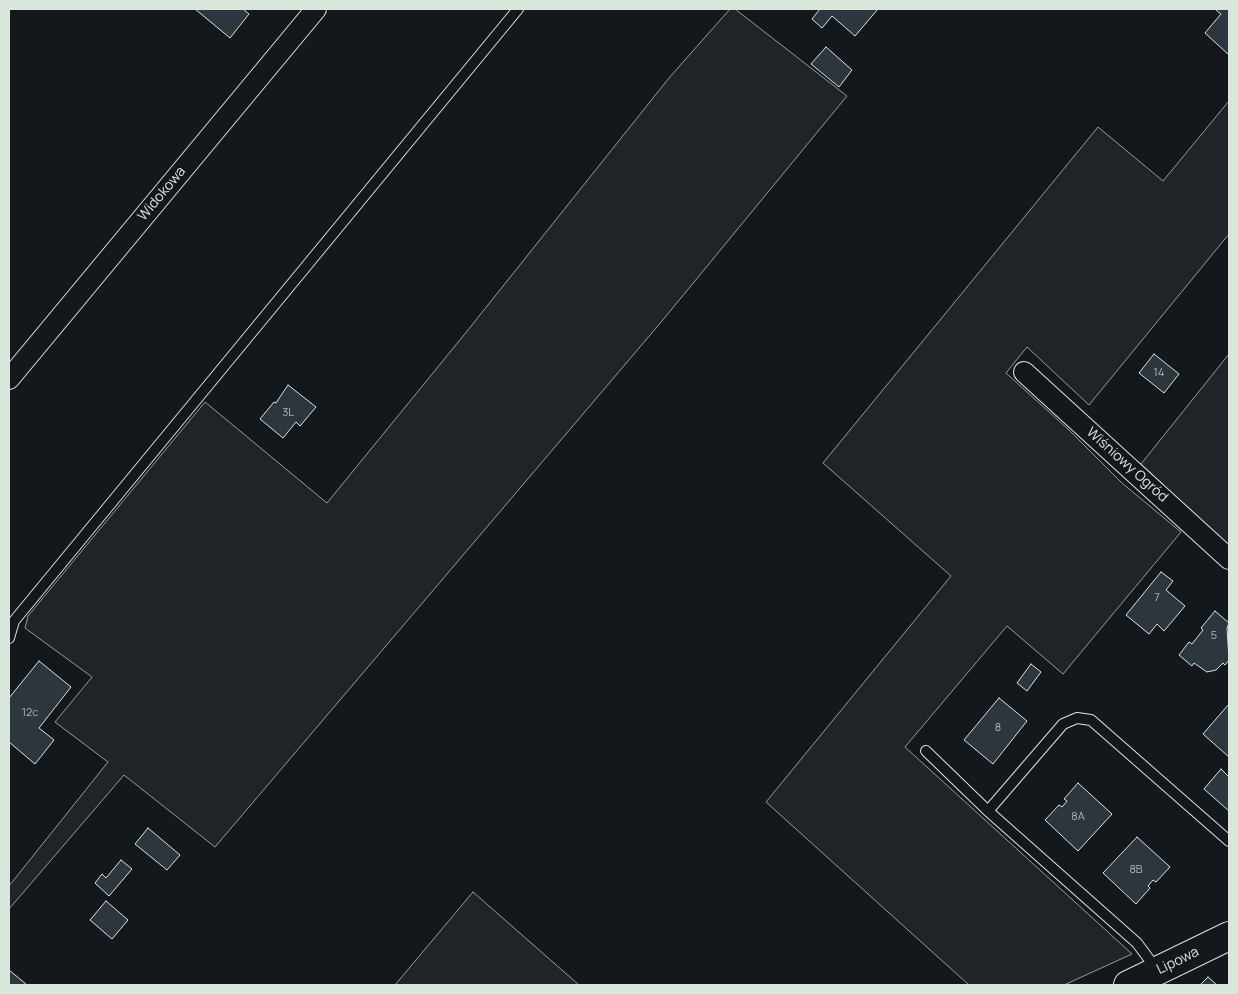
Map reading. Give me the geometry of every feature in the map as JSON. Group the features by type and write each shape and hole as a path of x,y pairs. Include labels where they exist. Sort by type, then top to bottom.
{"street":[{"name":"Widokowa","path":"9,379 316,9"},
{"name":"Wiśniowy Ogród","path":"1024,372 1229,559"},
{"name":"Lipowa","path":"1128,985 1229,936"}],"lane":[{"path":"9,638 14,621 518,9"},
{"path":"988,811 1063,724 1077,718 1091,720 1229,841"},
{"path":"926,752 988,811 1137,943 1158,971"}],"shaded area":[{"path":"730,9 735,9 847,96 662,321 215,847 124,775 9,909 9,886 108,762 55,722 92,677 25,628 28,616 205,402 327,503 669,78"},
{"path":"1229,101 1229,234 1089,405 1027,347 1006,373 1069,430 1122,483 1181,532 1063,674 1007,626 905,747 1132,954 1064,985 969,985 766,802 951,576 823,463 1098,127 1163,181"},
{"path":"1229,354 1229,546 1141,464"},
{"path":"473,892 579,985 395,985"}],"building":[{"path":"195,9 243,9 249,14 230,38"},
{"path":"820,9 878,9 855,36 832,16 822,28 812,19"},
{"path":"1229,9 1229,55 1205,33 1221,14 1216,10"},
{"path":"826,47 852,70 839,87 811,64"},
{"path":"1154,354 1179,374 1164,393 1139,373"},
{"path":"288,385 316,407 300,426 296,422 283,438 260,419 274,402 276,403"},
{"path":"1161,572 1173,581 1166,590 1185,606 1164,631 1157,624 1149,634 1126,615"},
{"path":"1215,611 1229,623 1227,628 1229,660 1225,665 1223,663 1216,670 1207,672 1194,663 1192,666 1179,655 1189,642 1192,644 1203,630 1201,628"},
{"path":"39,661 71,687 39,728 54,740 35,764 9,742 9,698"},
{"path":"1031,664 1041,672 1027,691 1017,683"},
{"path":"999,698 1027,721 993,764 964,740"},
{"path":"1229,704 1229,757 1203,734"},
{"path":"1221,769 1229,777 1229,811 1204,789"},
{"path":"1078,783 1112,814 1078,851 1045,820 1059,805 1062,807 1067,801 1064,799"},
{"path":"148,828 180,855 167,870 135,844"},
{"path":"1137,837 1170,867 1156,882 1153,880 1148,886 1150,888 1136,904 1103,873"},
{"path":"121,860 132,869 109,896 95,883 102,874 106,878"},
{"path":"106,901 128,920 112,939 90,920"},
{"path":"9,970 26,984 9,985"},
{"path":"1208,977 1217,985 1200,985"}]}
